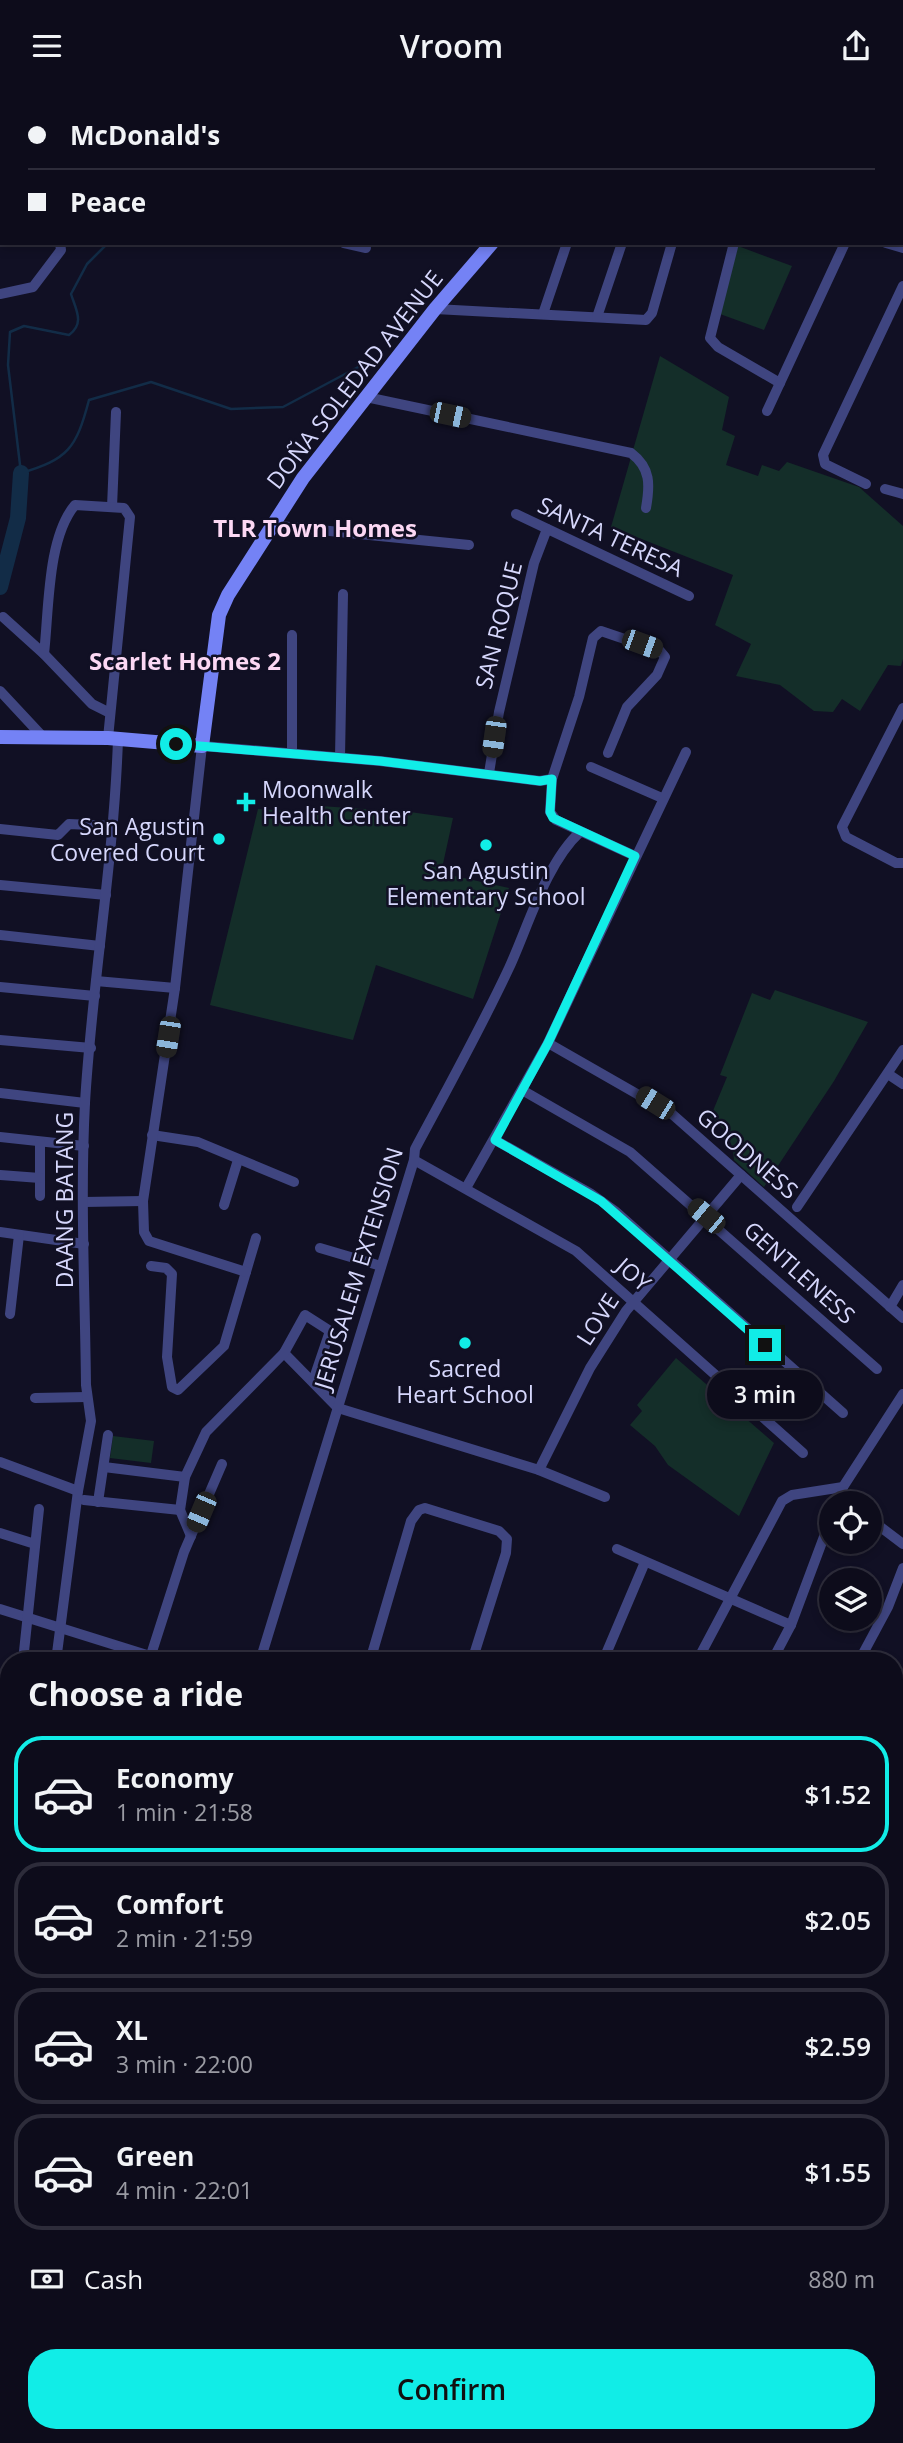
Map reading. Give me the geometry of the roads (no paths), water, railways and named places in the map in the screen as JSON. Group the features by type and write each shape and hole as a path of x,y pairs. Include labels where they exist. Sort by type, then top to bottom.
{"main road":[{"name":"DOÑA SOLEDAD AVENUE","path":"202,746 219,615 270,525 366,397 441,310 490,245"},
{"path":"0,737 113,738 202,746"}],"street":[{"path":"0,294 33,287 61,250 60,245"},
{"path":"351,245 366,249"},
{"path":"544,314 566,245"},
{"path":"597,317 621,245"},
{"path":"441,310 649,318 671,245"},
{"path":"733,245 710,338 718,348 780,383"},
{"path":"767,411 844,245"},
{"path":"866,484 825,464 823,455 903,286"},
{"path":"366,397 631,453 648,473 650,486 646,508"},
{"path":"44,654 56,550 65,519 75,505 112,507 116,412"},
{"path":"885,489 903,494"},
{"name":"DAANG BATANG","path":"57,1652 90,1421 87,1397 83,1146 96,981 113,826 113,738 110,713 130,517 124,508 112,507"},
{"name":"SANTA TERESA","path":"516,514 689,596"},
{"path":"270,525 469,545"},
{"name":"SAN ROQUE","path":"489,773 499,712 519,625 534,563 547,529"},
{"path":"340,757 343,594"},
{"path":"3,617 44,654 92,704 110,713"},
{"path":"608,753 626,707 657,675 665,657 660,651 605,631 597,632 552,779 551,815 580,832 635,856"},
{"path":"292,635 292,753"},
{"path":"0,691 42,736"},
{"path":"903,708 842,827 846,837 896,863 903,863"},
{"path":"246,1272 146,1239 143,1201 175,988 202,746 340,757 546,782 552,779"},
{"path":"466,1188 548,1043 686,752"},
{"path":"591,767 662,798"},
{"path":"0,829 58,835 68,824 113,826"},
{"name":"JERUSALEM EXTENSION","path":"263,1652 414,1160 415,1149 491,1007 554,869 568,844 580,832"},
{"path":"0,885 106,895"},
{"path":"0,935 100,946"},
{"path":"96,981 175,988"},
{"path":"0,987 95,996"},
{"path":"0,1040 90,1048"},
{"name":"GOODNESS","path":"548,1043 672,1114 903,1318"},
{"path":"797,1207 903,1050"},
{"path":"888,1074 903,1084"},
{"name":"GENTLENESS","path":"523,1090 630,1151 877,1369"},
{"path":"0,1093 85,1103"},
{"path":"152,1135 198,1142 294,1182"},
{"path":"0,1137 83,1146"},
{"path":"495,1140 601,1201 843,1413"},
{"path":"40,1142 40,1196"},
{"path":"224,1205 238,1160"},
{"name":"JOY","path":"414,1160 576,1251 803,1453"},
{"path":"0,1175 40,1178"},
{"name":"LOVE","path":"539,1470 590,1368 633,1301 741,1175"},
{"path":"84,1202 143,1201"},
{"path":"0,1232 84,1244"},
{"path":"10,1314 19,1235"},
{"path":"151,1266 166,1268 172,1275 168,1363 171,1384 176,1390 224,1346 256,1238"},
{"path":"320,1248 381,1266"},
{"path":"890,1307 903,1286"},
{"path":"191,1536 180,1510 185,1477 206,1432 284,1353 305,1315 329,1329 330,1336 313,1381"},
{"path":"284,1353 338,1408 539,1470 605,1497"},
{"path":"842,1491 903,1394"},
{"path":"35,1398 87,1397"},
{"path":"98,1502 108,1435"},
{"path":"0,1462 98,1502 180,1510"},
{"path":"152,1652 191,1536 222,1464"},
{"path":"104,1467 185,1477"},
{"path":"702,1652 782,1501 792,1495 843,1487"},
{"path":"373,1652 411,1521 419,1510 433,1508 499,1531 507,1539 506,1553 475,1652"},
{"path":"24,1652 39,1509"},
{"path":"882,1528 903,1544"},
{"path":"0,1533 35,1544"},
{"path":"617,1549 791,1625"},
{"path":"777,1652 791,1625 819,1550"},
{"path":"607,1652 645,1562"},
{"path":"864,1652 888,1607 903,1568"},
{"path":"0,1609 133,1652"}],"waterway":[{"path":"106,245 87,264 71,294 78,321 69,335 24,326 10,332 8,365 21,473 50,463 68,450 80,430 89,400 151,382 231,409 283,407 362,365"},
{"path":"0,587 18,518 21,473"}],"place":[{"name":"Moonwalk Health Center","path":"246,802"},
{"name":"San Agustin Covered Court","path":"219,839"},
{"name":"San Agustin Elementary School","path":"486,845"},
{"name":"Sacred Heart School","path":"465,1343"}],"district":[{"name":"TLR Town Homes","path":"315,527"},
{"name":"Scarlet Homes 2","path":"185,660"}]}
